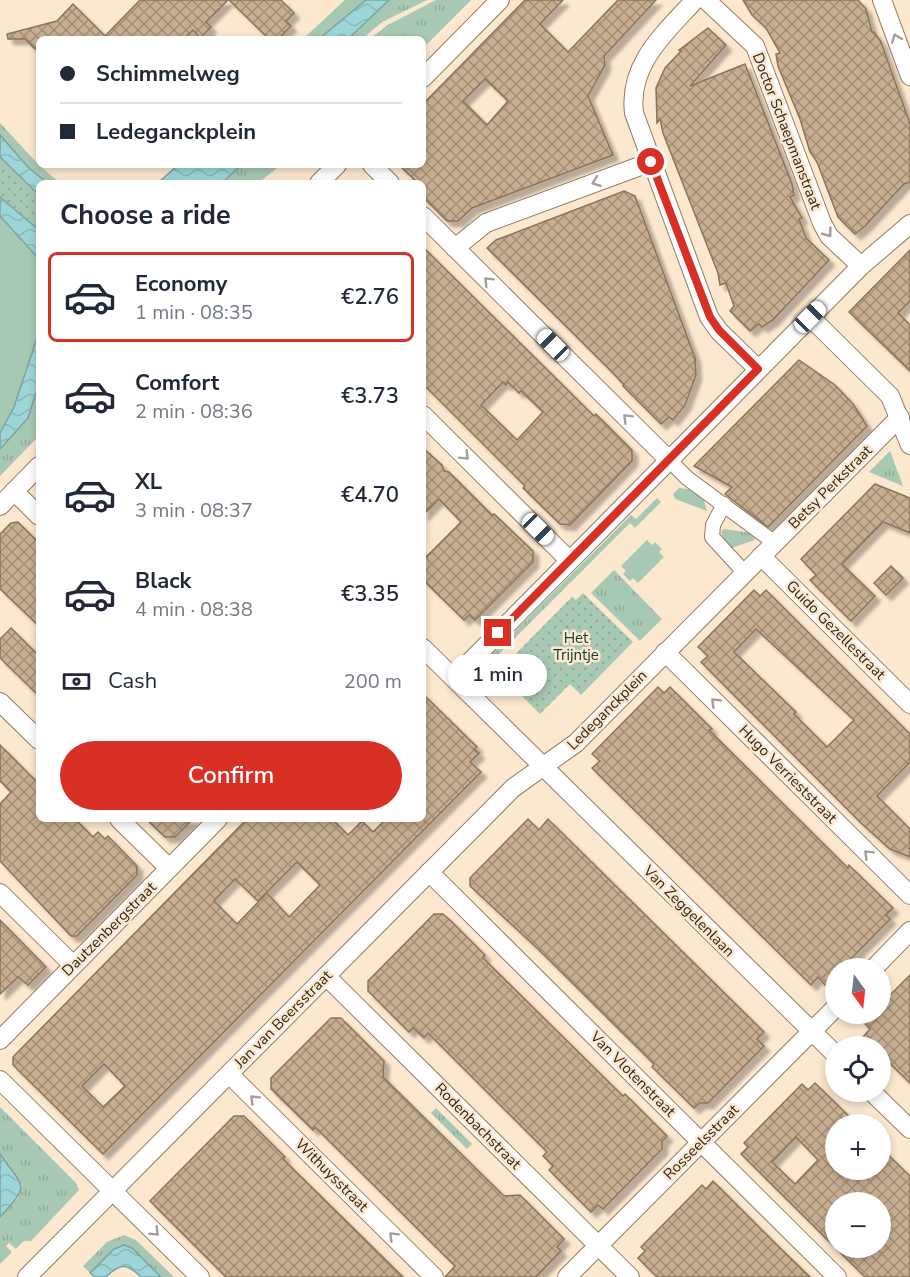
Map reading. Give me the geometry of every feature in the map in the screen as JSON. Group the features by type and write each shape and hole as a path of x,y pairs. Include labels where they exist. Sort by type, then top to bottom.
{"street":[{"path":"426,75 500,0"},
{"path":"695,0 649,51 635,80 634,113 710,317 719,330 758,369"},
{"name":"Doctor Schaepmanstraat","path":"706,0 755,46 822,223 830,236 861,266"},
{"path":"882,0 910,74"},
{"path":"455,248 486,223 651,162"},
{"path":"322,180 334,168"},
{"path":"375,168 387,180"},
{"path":"426,219 687,478 775,543"},
{"path":"453,678 861,266 910,224"},
{"path":"810,317 888,393 910,445"},
{"name":"Betsy Perkstraat","path":"761,556 900,417"},
{"path":"426,418 569,560"},
{"path":"0,506 36,469"},
{"path":"14,491 36,513"},
{"path":"724,504 712,533 714,541 726,561 745,573"},
{"name":"Ledeganckplein","path":"543,766 576,743 761,556"},
{"name":"Guido Gezellestraat","path":"761,556 910,705"},
{"path":"426,651 543,766"},
{"name":"Hugo Verrieststraat","path":"665,652 910,895"},
{"path":"0,702 36,737"},
{"name":"Jan van Beersstraat","path":"27,1277 513,788 543,766"},
{"name":"Van Zeggelenlaan","path":"543,766 825,1044"},
{"path":"122,822 169,868"},
{"name":"Dautzenbergstraat","path":"0,1040 215,822"},
{"name":"Van Vlotenstraat","path":"429,872 837,1277"},
{"path":"0,892 74,965"},
{"path":"884,958 910,931"},
{"name":"Rodenbachstraat","path":"326,976 630,1277"},
{"name":"Rosseelsstraat","path":"567,1277 825,1018"},
{"name":"Withuysstraat","path":"229,1074 435,1277"},
{"path":"0,1080 200,1277"},
{"path":"883,1102 910,1129"}],"green space":[{"path":"345,0 366,0 323,36 306,36"},
{"path":"389,0 427,0 382,22 366,36 351,36"},
{"path":"436,0 471,0 426,45 426,36 374,36 386,26"},
{"path":"0,123 36,162 36,168 42,168 56,180 43,180 28,167 0,135"},
{"path":"0,157 36,192 36,227 0,197"},
{"path":"238,168 277,168 262,180 225,180"},
{"path":"0,216 36,256 36,341 14,407 0,433"},
{"path":"36,393 36,439 0,476 0,449 28,418"},
{"path":"890,451 903,486 869,472"},
{"path":"679,488 701,491 707,511 675,499 673,494"},
{"path":"657,498 661,502 635,528 630,523 490,664 486,660 631,515 636,519"},
{"path":"724,529 752,533 755,540 731,548 727,546 721,532"},
{"path":"647,540 652,545 655,542 662,549 659,552 664,557 638,583 633,578 630,581 623,574 626,571 621,566"},
{"path":"614,570 662,619 640,641 591,593"},
{"name":"Het Trijntje","path":"583,593 633,642 581,695 570,684 540,714 509,683 512,680 508,677 505,679 498,672 572,597 576,600"},
{"path":"0,1107 76,1183 79,1190 31,1241 24,1241 16,1249 9,1243 6,1246 12,1252 0,1264 0,1217 18,1198 22,1185 0,1154"},
{"path":"436,1108 472,1144 467,1149 431,1113"},
{"path":"124,1235 136,1240 174,1277 161,1277 133,1250 126,1247 112,1252 90,1273 83,1266 107,1242"}],"water":[{"path":"366,0 389,0 351,36 323,36"},
{"path":"0,135 28,167 43,180 36,180 36,192 0,157"},
{"path":"175,168 238,168 225,180 161,180"},
{"path":"0,197 36,227 36,256 0,216"},
{"path":"36,341 36,393 28,418 0,449 0,433 14,407"},
{"path":"0,1154 21,1185 17,1197 0,1217"},
{"path":"124,1245 132,1248 161,1277 141,1277 132,1269 124,1266 115,1269 106,1277 95,1277 90,1273 114,1249"}],"building":[{"path":"140,0 228,0 206,22 211,27 202,36 198,36 193,30 187,36 105,36"},
{"path":"229,0 281,0 294,13 286,21 291,26 281,36 266,36"},
{"path":"525,0 563,0 540,24 568,52 618,0 656,0 604,56 605,65 588,96 613,155 472,208 458,221 447,221 426,200 426,180 415,180 402,168 426,168 426,101","holes":["485,79 508,101 487,125 463,101"]},
{"path":"743,0 858,0 866,9 872,32 881,42 910,124 910,182 904,184 855,234 838,217 817,162 810,152 800,119 778,66 776,54 780,53 766,28 752,15"},
{"path":"73,4 105,36 36,36 35,49 25,39 8,39 7,34 57,21"},
{"path":"708,28 726,45 690,86 745,64 792,184 794,195 790,197 802,218 799,219 806,238 829,260 773,320 762,327 759,324 750,331 730,311 734,306 726,283 720,285 718,273 663,133 660,119 657,123 656,88 665,68 681,51 679,50"},
{"path":"624,191 635,196 695,358 696,375 685,405 673,420 669,417 661,424 487,248 496,240"},
{"path":"426,250 594,416 596,414 632,450 632,461 570,525 560,524 523,488 525,486 426,387","holes":["503,382 506,385 508,382 543,412 517,440 481,405"]},
{"path":"910,250 910,301 898,313 910,325 910,371 849,312"},
{"path":"799,360 835,385 853,404 867,426 768,527 725,494 732,487 694,466"},
{"path":"426,451 442,465 444,471 449,472 492,515 494,514 533,551 533,562 475,620 469,615 464,620 426,583 426,557 461,522 439,499 426,512"},
{"path":"875,484 910,498 910,533 883,522 842,564 875,596 851,621 810,580 816,575 801,559"},
{"path":"18,522 36,540 36,623 0,589 0,534 11,523"},
{"path":"891,566 903,578 886,595 874,583"},
{"path":"754,590 760,596 766,590 910,734 910,762 877,796 910,829 910,857 890,849 861,823 701,662 708,656 698,647","holes":["756,629 854,720 827,747 794,714 796,712 734,652"]},
{"path":"11,628 36,653 36,693 0,658 0,639"},
{"path":"658,687 664,693 670,687 712,729 709,730 848,868 849,865 893,908 886,915 890,919 852,958 825,958 825,985 818,977 811,985 592,768 600,761 592,754"},
{"path":"426,697 477,747 474,749 479,753 470,762 481,772 103,1154 13,1065 13,1057 244,822 335,822 348,835 363,822 373,832 383,822 426,822","holes":["297,862 320,885 289,917 267,893 237,924 214,901 235,879 258,901","104,1064 125,1086 103,1107 82,1086"]},
{"path":"0,745 36,781 36,822 78,822 93,837 98,832 105,839 108,836 137,866 137,875 77,936 71,936 0,861 0,804 11,792 0,781"},
{"path":"528,819 539,830 548,819 764,1032 757,1039 764,1046 708,1103 700,1103 694,1108 652,1067 654,1064 538,949 470,886 470,878"},
{"path":"149,822 190,822 175,837 165,837"},
{"path":"434,914 443,914 452,922 485,955 483,958 623,1096 625,1094 667,1136 662,1141 662,1149 603,1209 598,1205 591,1212 549,1170 553,1166 543,1156 547,1152 428,1033 424,1038 413,1028 409,1032 368,991 368,981"},
{"path":"0,920 46,967 28,985 18,977 0,994"},
{"path":"910,975 910,1083 891,1065 891,1036 864,1036 870,1029 865,1024 891,1024 891,994"},
{"path":"331,1018 341,1018 384,1061 383,1077 504,1196 520,1195 564,1239 557,1247 561,1251 536,1277 445,1277 455,1266 315,1127 313,1130 271,1089 271,1078"},
{"path":"815,1083 825,1093 825,1102 834,1102 847,1114 825,1114 825,1180 891,1180 891,1158 910,1176 910,1277 865,1277 846,1258 891,1258 891,1192 825,1192 825,1237 741,1154 748,1147 744,1143 802,1084 808,1090","holes":["796,1137 818,1160 795,1184 772,1162"]},
{"path":"234,1116 244,1116 285,1157 283,1159 403,1277 226,1277 150,1201"},
{"path":"713,1181 810,1277 657,1277 638,1258 645,1251 641,1247 702,1185 706,1189"}],"route":[{"path":"498,633 758,369 712,321 651,162"}]}
